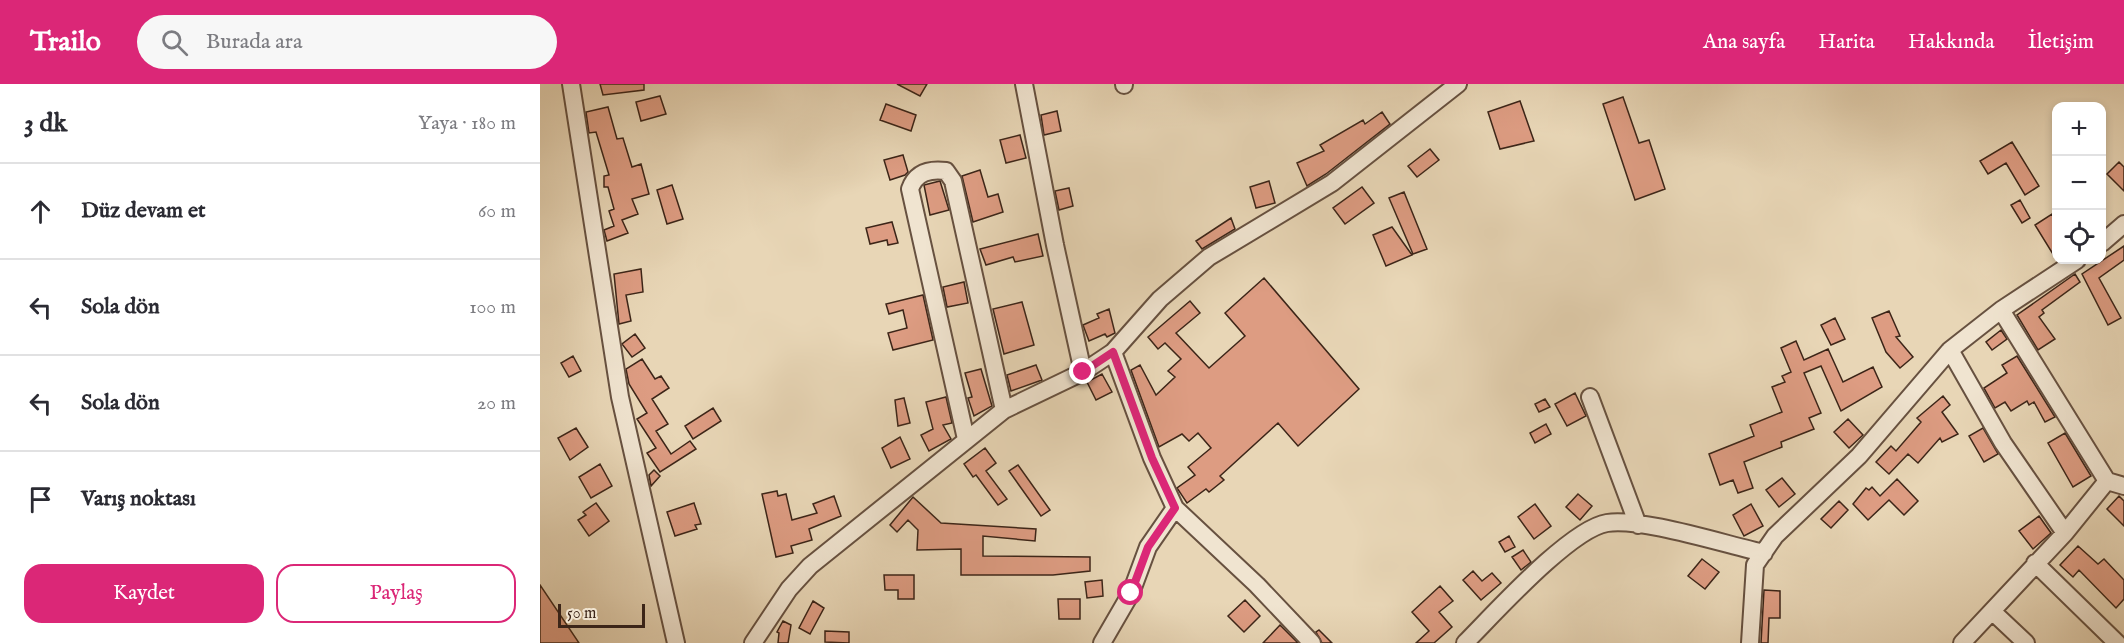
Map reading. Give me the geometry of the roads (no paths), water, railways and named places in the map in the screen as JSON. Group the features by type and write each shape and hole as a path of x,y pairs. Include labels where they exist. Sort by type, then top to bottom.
{"street":[{"path":"571,84 620,397 676,643"},
{"path":"1024,84 1055,245 1083,372"},
{"path":"753,643 789,589 810,566 966,440 1004,410 1083,372 1113,352 1160,299 1209,257 1332,183 1458,84"},
{"path":"966,440 910,189 913,181 928,170 946,171 953,181 1004,410"},
{"path":"2106,240 2124,224"},
{"path":"1750,643 1755,566 1775,536 1859,456 1950,350 2001,310 2071,264"},
{"path":"2001,310 2107,481 2124,486"},
{"path":"1950,350 2002,443 2065,533"},
{"path":"1113,352 1152,458 1175,508 1257,585 1312,643"},
{"path":"1590,397 1638,525"},
{"path":"1962,643 2065,533 2107,481"},
{"path":"1102,643 1131,593 1148,547 1175,508"},
{"path":"1465,643 1563,547 1582,532 1607,522 1638,525 1764,553"},
{"path":"2035,563 2116,643"},
{"path":"1993,612 2026,643"}]}
